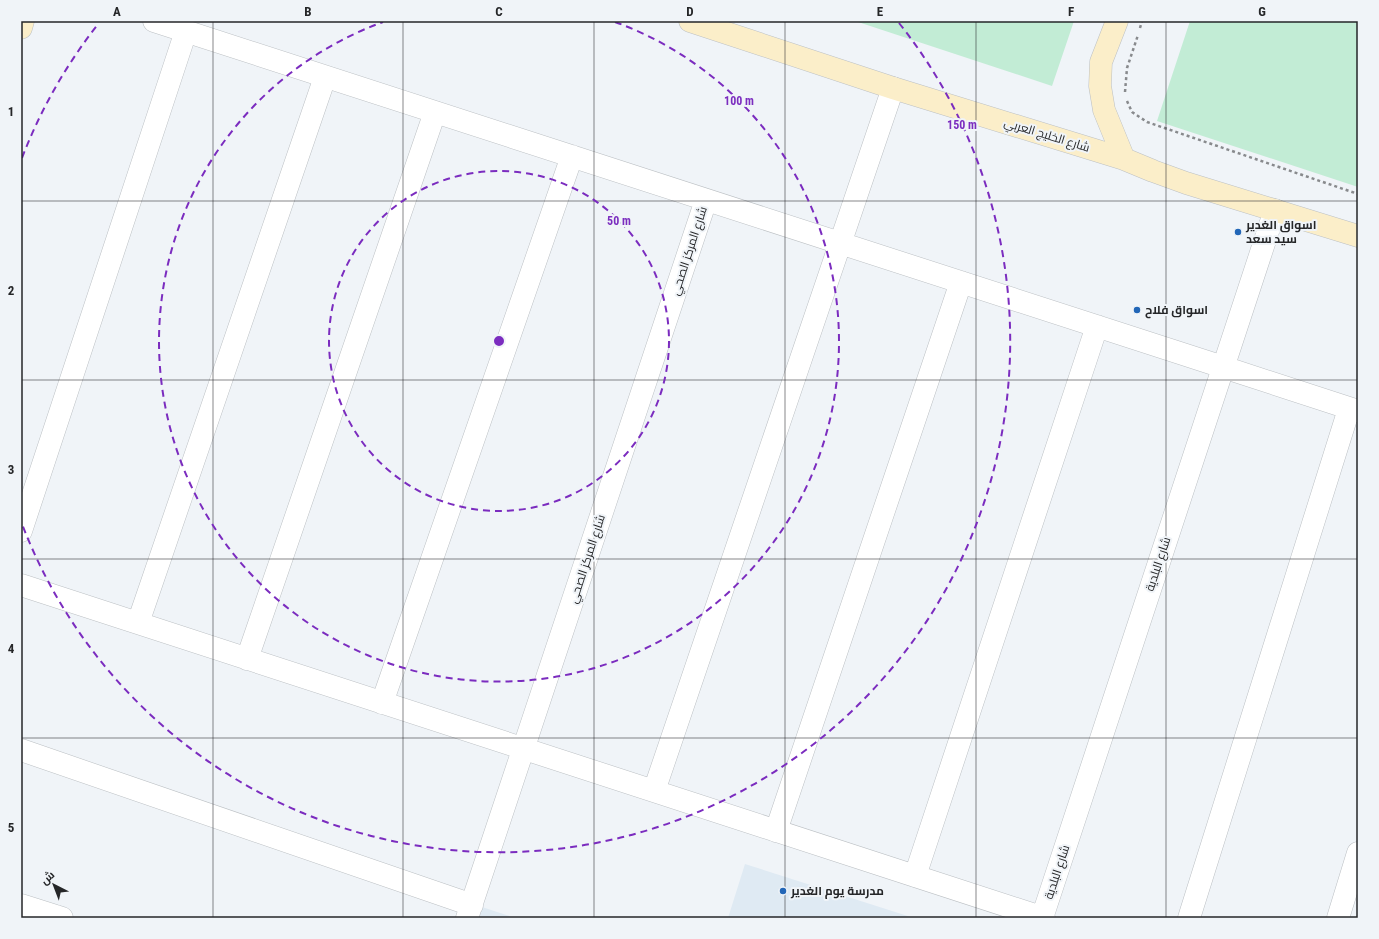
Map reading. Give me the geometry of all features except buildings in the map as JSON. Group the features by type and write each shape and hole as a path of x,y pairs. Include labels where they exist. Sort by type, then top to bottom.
{"main road":[{"path":"21,28 23,21"},
{"name":"شارع الخليج العربي","path":"690,21 893,88 1124,159 1186,183 1358,236"},
{"path":"1117,21 1101,62 1100,86 1104,110 1124,159"}],"street":[{"path":"154,21 1354,410 1189,918"},
{"path":"21,531 186,31"},
{"path":"138,623 325,77"},
{"path":"654,791 893,88"},
{"path":"247,659 435,112"},
{"path":"382,703 572,156"},
{"name":"شارع المركز الصحي","path":"470,912 706,200"},
{"name":"شارع البلدية","path":"1043,918 1275,210"},
{"path":"776,831 961,282"},
{"path":"915,876 1097,326"},
{"path":"21,585 1043,918"},
{"path":"21,750 470,912"},
{"path":"1338,918 1358,853"},
{"path":"21,905 48,916"}],"path":[{"path":"1142,21 1127,68 1125,97 1132,112 1146,122 1358,194"}],"shaded area":[{"name":"مدرسة يوم الغدير","path":"745,864 914,918 728,918"},
{"path":"482,907 515,918 478,918"}],"green space":[{"path":"855,21 1074,21 1052,86"},
{"path":"1190,21 1358,21 1358,187 1157,121"}],"place":[{"name":"اسواق الغدير سيد سعد","path":"1238,232"},
{"name":"اسواق فلاح","path":"1137,310"},
{"name":"مدرسة يوم الغدير","path":"783,891"}]}
